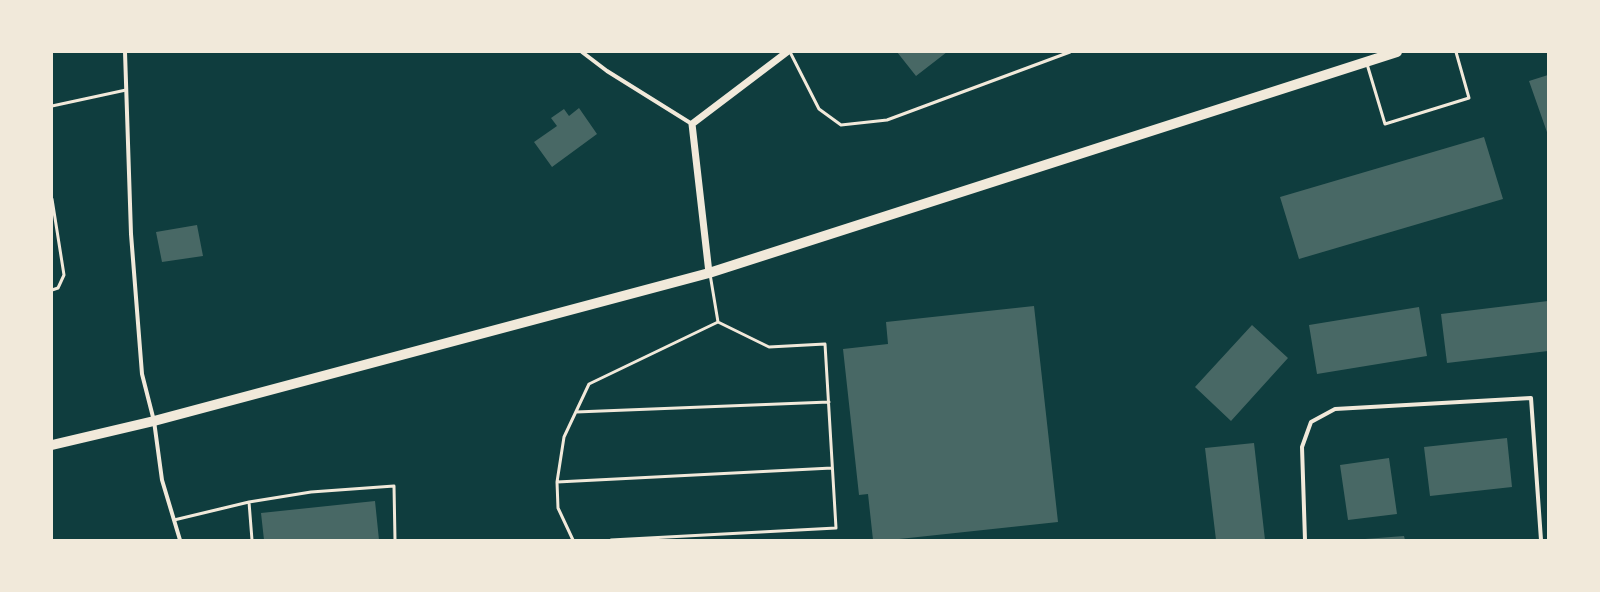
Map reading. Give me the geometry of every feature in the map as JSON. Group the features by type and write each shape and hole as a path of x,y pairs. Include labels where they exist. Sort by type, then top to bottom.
{"main road":[{"path":"52,445 154,421 709,273 1397,52"}],"street":[{"path":"125,52 131,234 142,374 154,421 162,480 180,540"},
{"path":"582,52 607,71 692,124"},
{"path":"692,124 786,52"},
{"path":"692,124 709,273"},
{"path":"1306,540 1302,447 1311,422 1335,409 1531,398 1541,540"}],"lane":[{"path":"790,52 819,109 841,125 887,120 1070,52"},
{"path":"1366,62 1385,124 1469,98 1456,52"},
{"path":"52,106 126,90"},
{"path":"52,199 64,275 58,288 52,290"},
{"path":"709,273 718,322"},
{"path":"611,540 836,528 826,344 769,347 718,322"},
{"path":"573,540 558,508 557,482 564,437 589,384 718,322"},
{"path":"576,412 829,402"},
{"path":"557,482 832,468"},
{"path":"174,520 249,502 311,492 394,486 394,540"},
{"path":"249,502 252,540"}],"building":[{"path":"897,52 947,52 916,76"},
{"path":"1548,75 1548,135 1529,81"},
{"path":"579,108 597,134 552,167 534,142 557,126 551,118 564,109 569,116"},
{"path":"1484,137 1503,199 1299,259 1280,197"},
{"path":"197,225 203,256 162,262 156,232"},
{"path":"1548,301 1548,351 1447,363 1441,314"},
{"path":"1034,306 1058,522 890,540 873,540 868,494 859,495 843,349 888,344 886,322"},
{"path":"1419,307 1427,356 1317,374 1309,325"},
{"path":"1252,325 1288,358 1231,421 1195,387"},
{"path":"1507,438 1512,487 1430,496 1424,447"},
{"path":"1254,443 1265,540 1216,540 1205,448"},
{"path":"1389,458 1397,514 1348,520 1340,465"},
{"path":"375,501 379,540 264,540 261,513"},
{"path":"1404,536 1405,540 1365,540 1365,539"}]}
